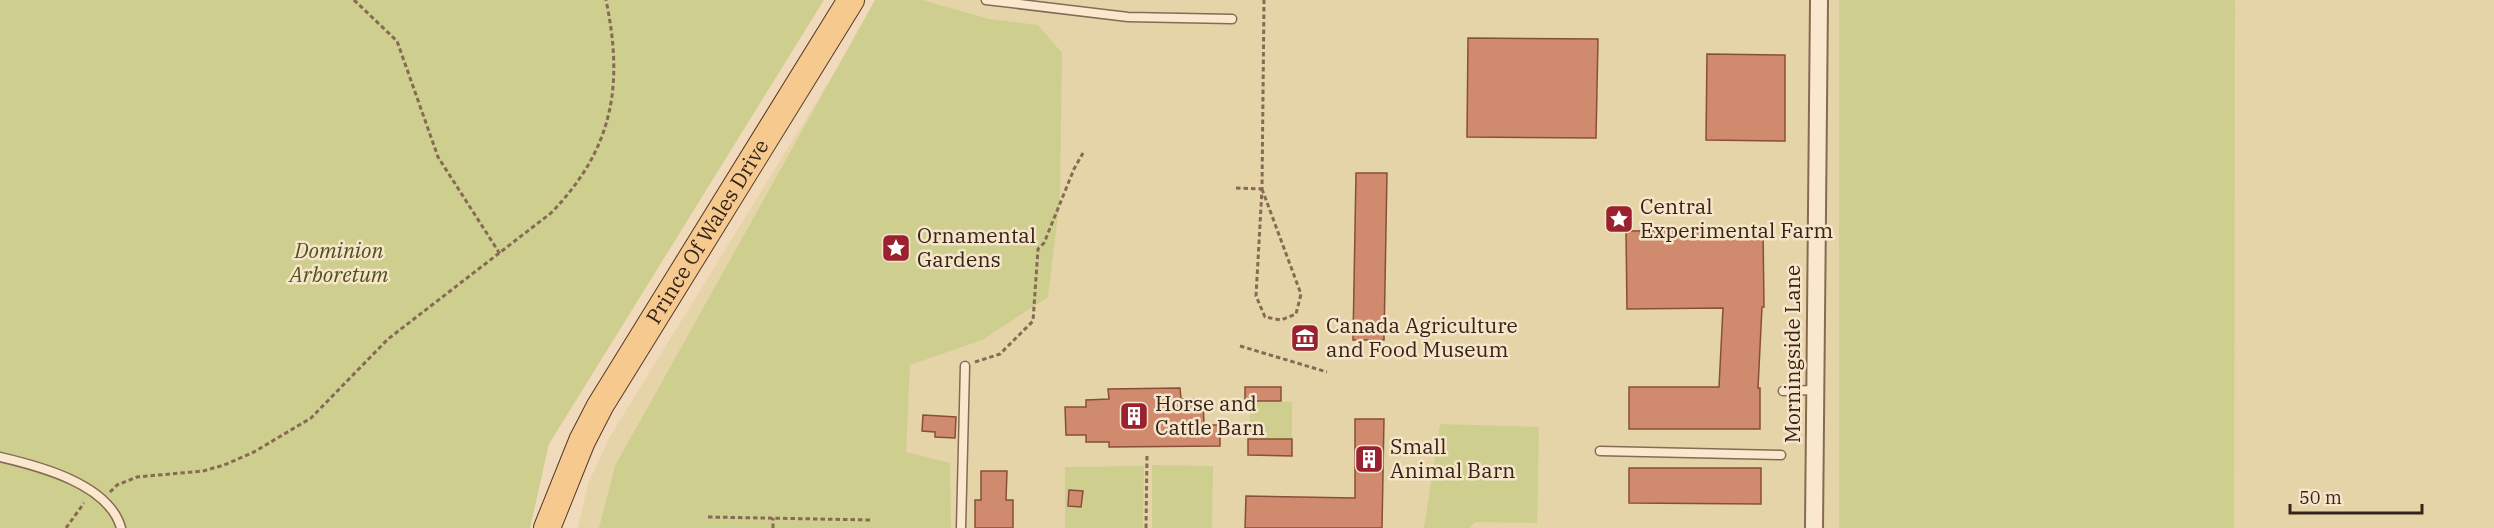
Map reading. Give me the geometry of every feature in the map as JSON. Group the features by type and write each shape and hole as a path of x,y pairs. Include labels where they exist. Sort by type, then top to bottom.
{"main road":[{"name":"Prince Of Wales Drive","path":"547,528 582,441 600,406 852,0"},
{"name":"Prince Of Wales Drive","path":"564,528 573,468"}],"street":[{"name":"Morningside Lane","path":"1814,528 1819,0"}],"lane":[{"path":"986,0 1128,16 1232,19"},
{"path":"961,528 965,366"},
{"path":"1783,391 1815,390"},
{"path":"1600,451 1781,455"},
{"path":"0,457 62,475 91,491 114,513 121,528"}],"path":[{"path":"354,0 398,41 438,157 500,254"},
{"path":"103,500 117,485 137,477 203,471 224,465 254,452 311,418 388,339 550,213 573,190 600,144 614,91 614,37 606,0"},
{"path":"1262,189 1301,294 1296,314 1281,320 1265,316 1256,296 1262,189 1264,0"},
{"path":"965,366 1000,354 1033,321 1038,249 1044,243 1074,169 1083,153"},
{"path":"1236,188 1262,189"},
{"path":"1240,346 1327,372"},
{"path":"1146,528 1147,453"},
{"path":"66,528 91,491"},
{"path":"708,517 872,520"},
{"path":"773,518 773,528"}],"shaded area":[{"name":"Central Experimental Farm","path":"879,0 2494,0 2494,528 578,528 588,484 609,438"}],"green space":[{"name":"Dominion Arboretum","path":"0,0 824,0 549,444 530,528 0,528"},
{"name":"Ornamental Gardens","path":"875,0 922,0 989,19 1038,25 1062,53 1060,198 1048,297 982,340 910,365 906,452 950,463 951,528 599,528 615,466"},
{"path":"1839,0 2235,0 2234,528 1839,528"},
{"path":"1251,401 1292,402 1292,439 1248,439"},
{"path":"1440,424 1539,427 1537,523 1475,522 1470,528 1424,528"},
{"path":"1152,465 1213,466 1212,528 1152,528"},
{"path":"1144,466 1143,528 1065,528 1065,467"}],"building":[{"path":"1468,38 1598,39 1596,138 1467,137"},
{"path":"1707,54 1785,55 1785,141 1706,140"},
{"path":"1356,173 1387,173 1384,340 1353,340"},
{"path":"1763,230 1764,307 1762,307 1758,388 1760,388 1760,429 1629,429 1629,387 1719,387 1723,308 1627,309 1626,231"},
{"path":"1245,387 1281,387 1281,401 1245,401"},
{"name":"Horse and Cattle Barn","path":"1180,388 1181,399 1203,399 1204,425 1220,425 1220,446 1109,447 1109,442 1086,442 1086,435 1066,435 1065,407 1086,407 1086,400 1109,399 1108,389"},
{"path":"923,415 956,417 955,438 935,437 935,432 922,431"},
{"name":"Small Animal Barn","path":"1355,419 1384,419 1382,528 1245,528 1246,496 1355,498"},
{"path":"1248,439 1292,439 1292,456 1248,455"},
{"path":"1629,468 1761,468 1761,504 1629,503"},
{"path":"981,471 1007,471 1006,500 1013,500 1013,528 975,528 975,500 981,500"},
{"path":"1069,490 1083,491 1081,507 1068,506"}],"place":[{"name":"Central Experimental Farm","path":"1619,219"},
{"name":"Ornamental Gardens","path":"896,248"},
{"name":"Canada Agriculture and Food Museum","path":"1305,338"},
{"name":"Horse and Cattle Barn","path":"1134,416"},
{"name":"Small Animal Barn","path":"1369,459"}]}
